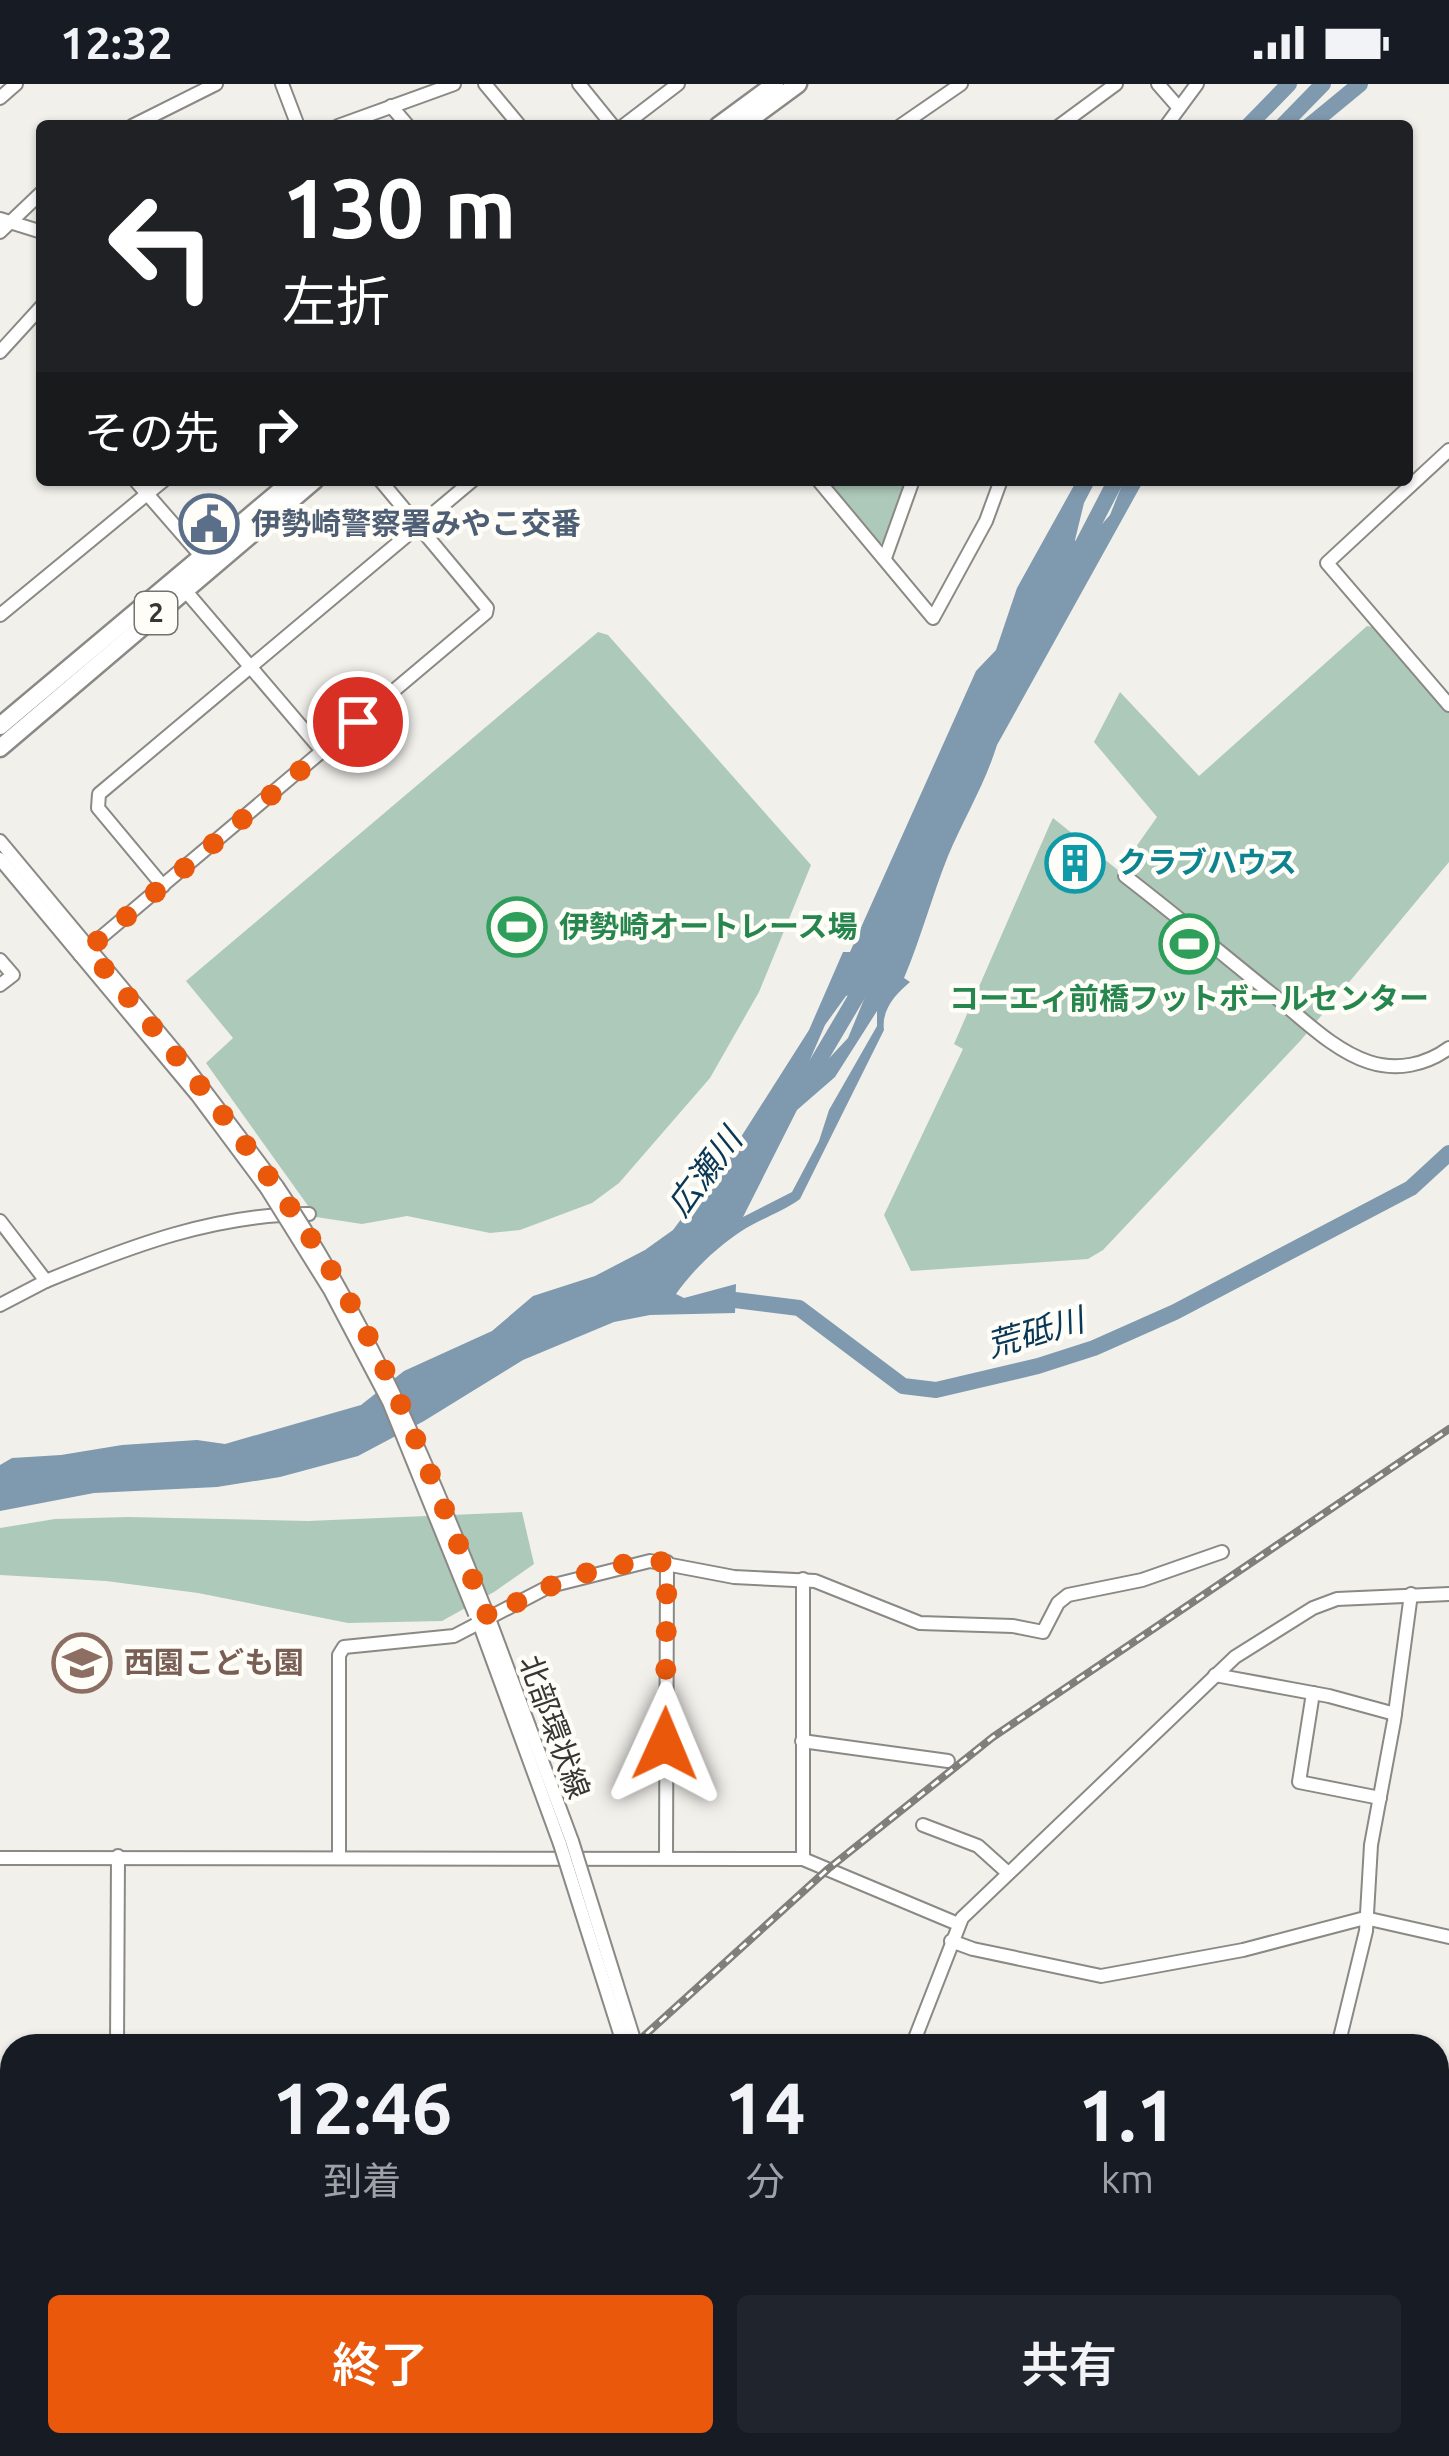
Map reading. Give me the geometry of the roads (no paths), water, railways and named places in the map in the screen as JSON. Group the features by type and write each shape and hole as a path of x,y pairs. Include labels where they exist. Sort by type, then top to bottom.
{"main road":[{"path":"726,120 775,84"},
{"path":"749,120 798,84"},
{"name":"2","path":"0,727 286,486"},
{"name":"2","path":"0,748 308,486"}],"street":[{"path":"0,98 16,84"},
{"path":"144,120 216,84"},
{"path":"282,84 296,120"},
{"path":"354,120 454,84"},
{"path":"485,84 515,120"},
{"path":"579,84 608,120"},
{"path":"908,120 961,84"},
{"path":"1067,120 1116,84"},
{"path":"1159,84 1178,108"},
{"path":"1170,120 1197,84"},
{"path":"630,120 670,86"},
{"path":"391,106 403,120"},
{"path":"3,225 36,197"},
{"path":"3,225 36,231"},
{"path":"0,352 36,313"},
{"path":"1413,482 1449,450"},
{"path":"140,486 202,557"},
{"path":"0,615 157,486"},
{"path":"84,952 486,613 487,608 385,486"},
{"path":"163,886 98,808 97,796 465,486"},
{"path":"823,486 933,618 986,521 999,486"},
{"path":"885,558 912,486"},
{"path":"1408,486 1327,563 1449,705"},
{"path":"184,589 323,752"},
{"name":"北部環状線","path":"0,842 272,1188 330,1290 388,1402 482,1616 566,1843"},
{"name":"北部環状線","path":"0,859 84,952"},
{"path":"1125,876 1355,1056 1403,1066 1426,1061 1449,1048"},
{"path":"0,960 13,975 0,985"},
{"path":"0,1305 154,1237 269,1214 309,1214"},
{"path":"0,1221 46,1281"},
{"path":"339,1856 340,1651 344,1647 443,1639 526,1597 638,1562 667,1562 734,1577 803,1579 920,1623 1013,1626 1043,1632 1058,1603 1068,1595 1142,1580 1222,1552"},
{"path":"667,1562 667,1858"},
{"path":"803,1579 803,1859"},
{"path":"1341,2034 1365,1918 1368,1867 1411,1594"},
{"path":"916,2034 958,1924 1235,1657 1313,1608 1337,1599 1449,1594"},
{"path":"1215,1676 1395,1714"},
{"path":"1313,1694 1299,1782 1380,1798"},
{"path":"802,1741 948,1761"},
{"path":"923,1825 978,1846 1008,1874"},
{"path":"566,1843 621,2034"},
{"path":"566,1843 632,2034"},
{"path":"117,2034 118,1856"},
{"path":"0,1858 803,1859 958,1924"},
{"path":"951,1941 1101,1976 1243,1950 1365,1918 1449,1937"}],"water":[{"path":"1074,486 1093,486 1075,540 1080,549 1110,515 1122,486 1141,486 997,745 942,871 904,978 910,982 887,1008 884,1030 800,1199 731,1238 676,1294 684,1298 736,1284 735,1313 650,1315 614,1322 523,1360 358,1456 280,1477 217,1487 94,1493 0,1511 0,1465 12,1458 197,1440 225,1444 361,1405 404,1371 492,1331 533,1296 595,1276 673,1230 700,1194 702,1183 734,1148 809,1030 843,952 850,952 976,671 996,650 1017,588","holes":["859,993 865,997 848,1038 799,1085 825,1025 846,996","877,1011 877,1026 829,1110 819,1141 792,1192 743,1217 797,1110 835,1077"]}],"waterway":[{"path":"1254,120 1289,84"},
{"name":"広瀬川","path":"1288,120 1323,84"},
{"path":"1316,120 1360,84"},
{"name":"広瀬川","path":"1071,567 1113,486"},
{"name":"広瀬川","path":"796,1099 868,977"},
{"name":"荒砥川","path":"713,1304 735,1300 799,1308 903,1386 936,1390 1094,1348 1175,1312 1411,1188 1449,1153"}],"railway":[{"path":"646,2034 828,1869 993,1737 1449,1429"}],"place":[{"name":"伊勢崎警察署みやこ交番","path":"209,524"},
{"name":"クラブハウス","path":"1075,863"},
{"name":"伊勢崎オートレース場","path":"517,927"},
{"name":"コーエィ前橋フットボールセンター","path":"1189,944"},
{"name":"西園こども園","path":"82,1663"}]}
